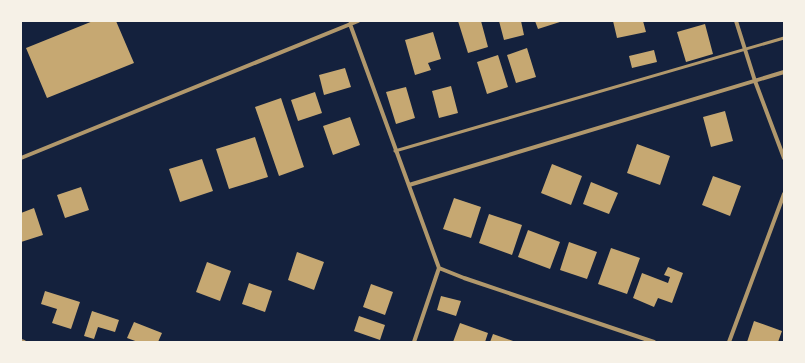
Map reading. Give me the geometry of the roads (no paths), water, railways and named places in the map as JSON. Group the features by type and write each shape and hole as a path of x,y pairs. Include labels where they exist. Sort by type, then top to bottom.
{"street":[{"path":"21,158 358,21"},
{"path":"736,21 755,82 784,158"},
{"path":"350,24 395,151 439,268 414,342"},
{"path":"409,185 755,82 784,72"},
{"path":"729,342 784,194"},
{"path":"439,268 464,278 654,342"}],"lane":[{"path":"395,151 784,38"}]}
